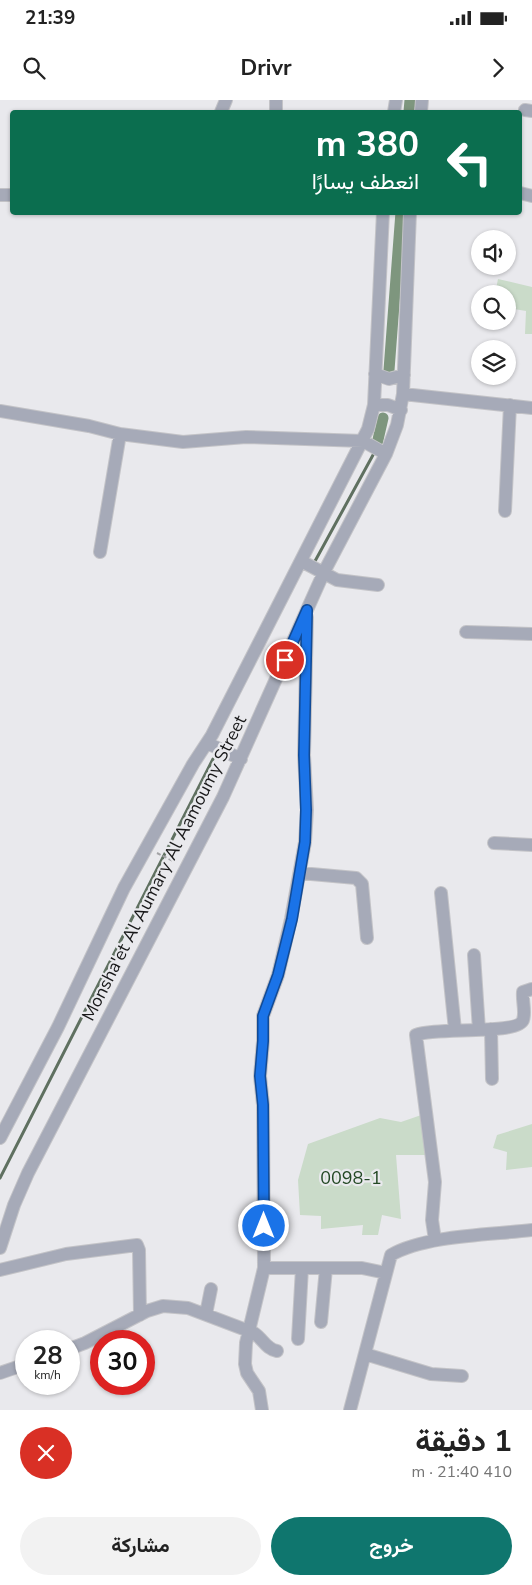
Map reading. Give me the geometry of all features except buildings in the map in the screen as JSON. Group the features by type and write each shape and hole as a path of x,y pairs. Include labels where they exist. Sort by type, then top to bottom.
{"street":[{"name":"Monsha'et Al Aumary Al Aamoumy Street","path":"0,1138 58,1027 124,888 193,764 207,743 368,429 374,405 383,215"},
{"name":"Monsha'et Al Aumary Al Aamoumy Street","path":"0,1248 14,1205 28,1173 204,836 241,759 324,572 386,454 397,425 403,394 410,215"},
{"path":"375,374 389,379 404,375"},
{"path":"403,394 532,408"},
{"path":"374,405 388,404 400,410"},
{"path":"505,510 510,405"},
{"path":"0,411 89,426 120,434 183,442 246,437 363,441 386,454"},
{"path":"100,552 120,434"},
{"path":"301,561 337,580 378,585"},
{"path":"262,1410 259,1391 246,1369 246,1349 264,1268 263,1105 260,1076 263,1016 278,975 292,919 305,842 304,755 307,610"},
{"path":"466,632 532,634"},
{"path":"207,743 241,759"},
{"path":"494,843 532,845"},
{"path":"300,873 356,878 360,880 362,884 367,938"},
{"path":"441,893 455,1030"},
{"path":"474,955 492,1079"},
{"path":"435,1240 432,1220 435,1182 416,1035 455,1030 507,1029 521,1023 524,1018 523,992 532,989"},
{"path":"350,1410 391,1255 408,1247 435,1240 532,1230"},
{"path":"0,1270 66,1254 137,1245 139,1250 140,1315"},
{"path":"264,1268 362,1268 386,1272"},
{"path":"298,1339 302,1268"},
{"path":"321,1322 326,1268"},
{"path":"206,1314 210,1289"},
{"path":"80,1345 155,1308 176,1306 206,1314 258,1336 270,1350 277,1351"},
{"path":"365,1354 431,1374 462,1376"},
{"path":"0,1373 15,1368"}],"path":[{"path":"153,851 176,863"}],"green space":[{"path":"498,279 532,287 532,334 525,334 526,311 516,309 516,285 497,285"},
{"name":"0098-1","path":"430,1112 438,1155 396,1155 401,1219 382,1215 378,1235 362,1235 363,1225 321,1229 321,1216 300,1215 298,1180 308,1144 380,1118 401,1122"},
{"path":"532,1124 532,1167 506,1170 507,1152 493,1148 497,1135"}],"waterway":[{"path":"409,110 410,100"},
{"path":"389,370 401,215"},
{"path":"377,444 383,418"},
{"path":"314,563 373,455"},
{"path":"0,1178 213,759"}],"route":[{"path":"264,1226 263,1105 260,1076 263,1016 278,975 292,919 305,842 304,755 307,610 285,660"}]}
